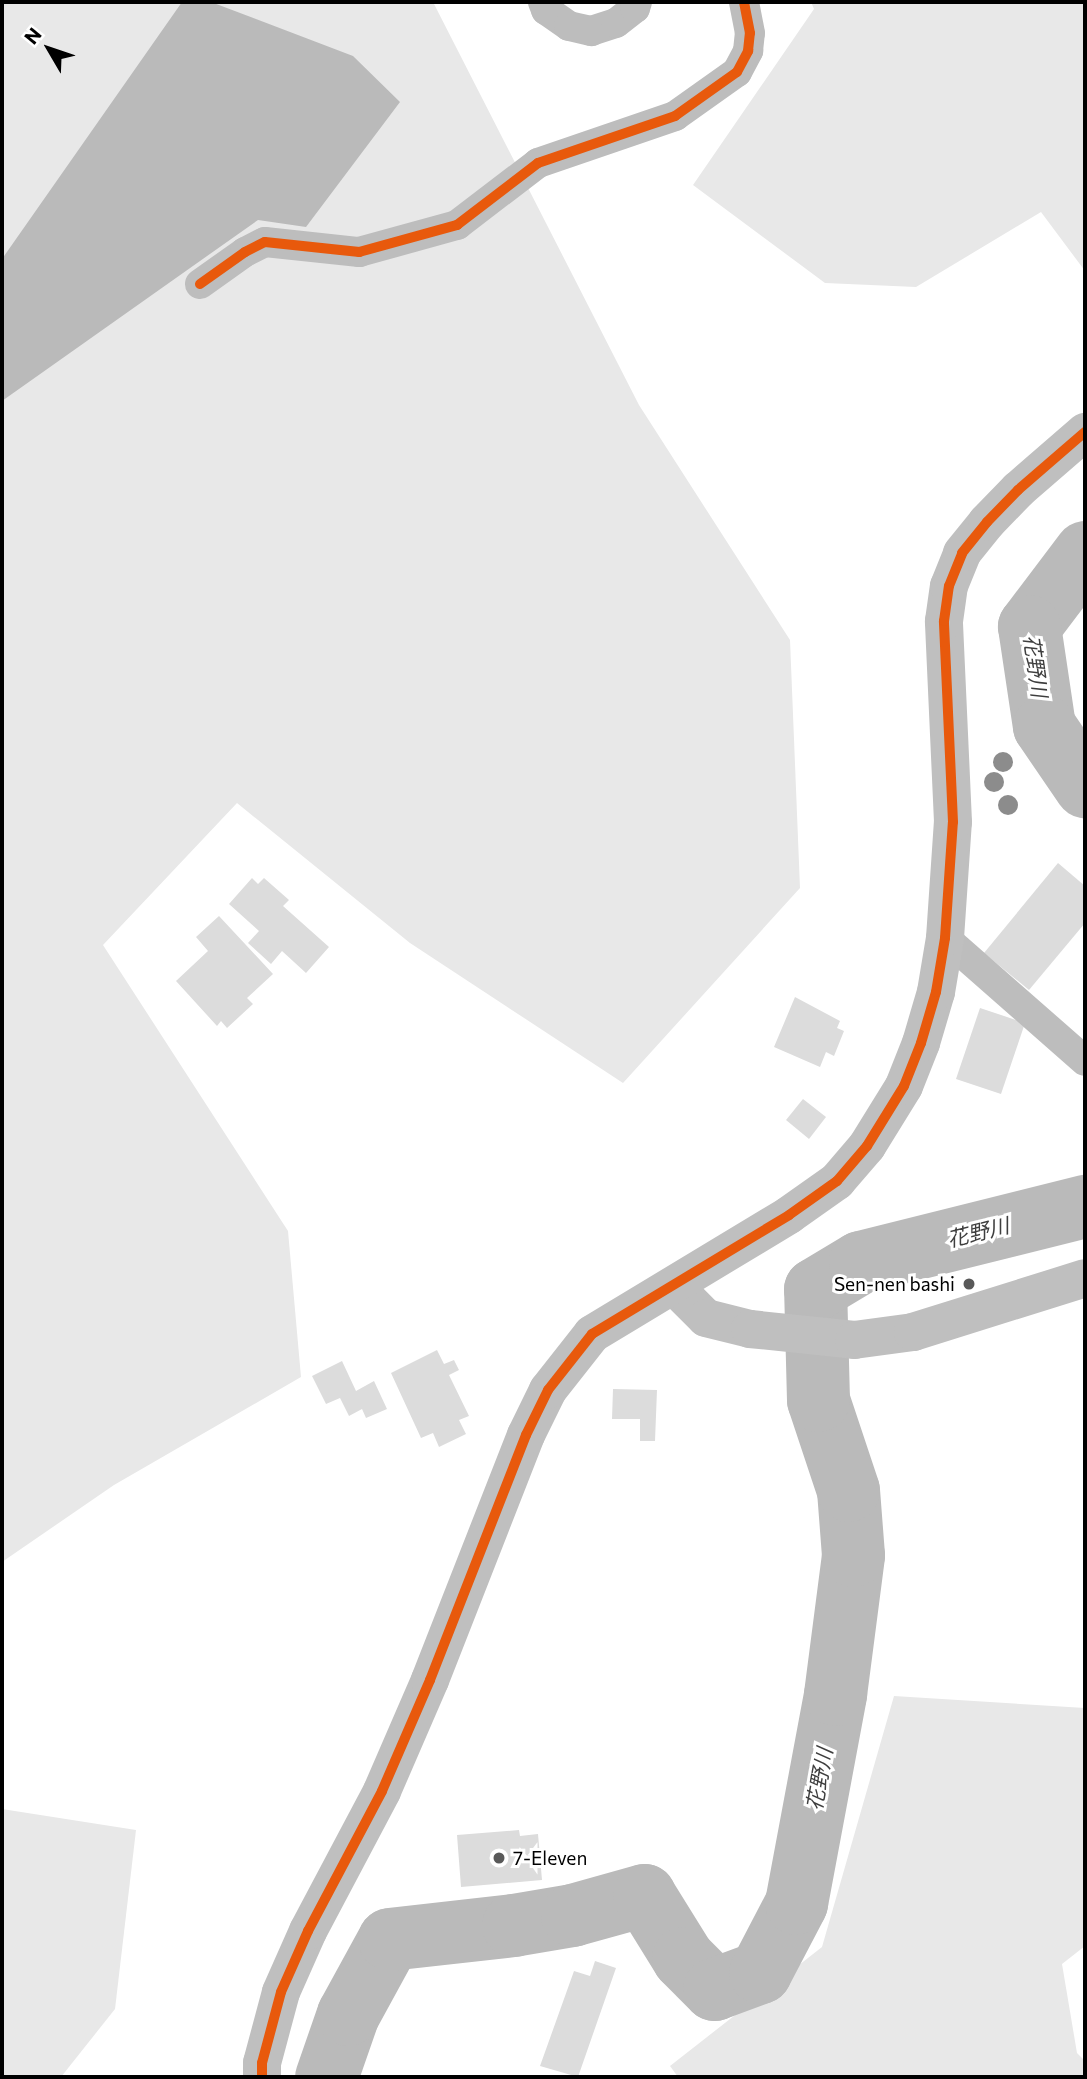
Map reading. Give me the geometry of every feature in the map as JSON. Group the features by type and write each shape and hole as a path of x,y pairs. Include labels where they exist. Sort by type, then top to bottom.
{"street":[{"path":"543,2 546,10 569,26 591,31 616,23 635,8 638,2"},
{"path":"200,284 245,252 265,242 359,252 457,225 538,163 675,116 737,72 748,51 750,33 744,2"},
{"path":"262,2077 262,2063 281,1992 308,1931 382,1791 430,1680 526,1434 548,1390 592,1334 641,1302 674,1286 837,1181 867,1146 904,1086 921,1043 936,992 945,938 953,822 944,621 949,586 962,553 988,522 1018,490 1085,432"},
{"path":"945,938 1085,1061"},
{"path":"674,1286 706,1318 750,1329 854,1340 913,1332 1085,1278"}],"shaded area":[{"path":"2,2 433,2 639,405 790,640 800,888 623,1083 410,943 237,803 103,945 288,1231 301,1377 114,1485 2,1562"},
{"path":"182,2 211,2 353,56 400,102 306,227 258,220 2,401 2,259"},
{"path":"811,2 1085,2 1085,271 1041,212 916,287 825,283 693,185 814,9"},
{"path":"894,1696 1085,1708 1085,1946 1062,1964 1077,2053 1085,2061 1085,2077 678,2077 670,2066 822,1947"},
{"path":"2,1809 136,1830 115,2009 61,2077 2,2077"}],"building":[{"path":"1058,863 1085,886 1085,923 1029,990 984,953"},
{"path":"252,878 258,884 264,878 289,900 283,906 329,947 306,973 282,951 271,964 248,943 259,931 229,904"},
{"path":"219,916 273,974 247,998 253,1004 227,1028 221,1021 217,1026 176,981 208,951 196,937"},
{"path":"795,997 840,1021 837,1028 844,1031 834,1056 826,1052 820,1067 774,1047"},
{"path":"980,1008 1025,1023 1001,1094 956,1079"},
{"path":"803,1099 826,1117 809,1139 786,1120"},
{"path":"437,1350 444,1364 454,1360 459,1370 449,1375 469,1416 459,1420 466,1434 439,1447 433,1433 421,1438 391,1373"},
{"path":"342,1361 356,1391 374,1381 387,1409 366,1418 362,1409 349,1416 340,1398 326,1404 312,1376"},
{"path":"613,1389 657,1390 655,1441 640,1441 640,1419 612,1419"},
{"name":"7-Eleven","path":"519,1830 520,1836 538,1834 542,1880 461,1887 457,1835"},
{"path":"595,1961 616,1968 578,2077 540,2066 574,1971 590,1976"}],"waterway":[{"name":"花野川","path":"1085,552 1029,626 1044,726 1085,786"},
{"name":"花野川","path":"326,2077 348,2014 389,1939 513,1925 572,1915 644,1895 683,1958 714,1989 760,1972 796,1903 835,1694 853,1555 848,1490 818,1400 815,1289 860,1262 1085,1206"}],"cycle path":[{"path":"200,284 245,252 265,242 359,252 457,225 538,163 675,116 737,72 748,51 750,33 744,2"},
{"path":"262,2077 262,2063 281,1992 308,1931 382,1791 430,1680 526,1435 548,1390 592,1334 789,1215 837,1181 867,1146 904,1086 921,1043 936,992 945,938 953,822 944,621 949,586 962,553 987,522 1018,490 1085,432"}],"place":[{"name":"Sen-nen bashi","path":"969,1284"},
{"name":"7-Eleven","path":"499,1858"}]}
